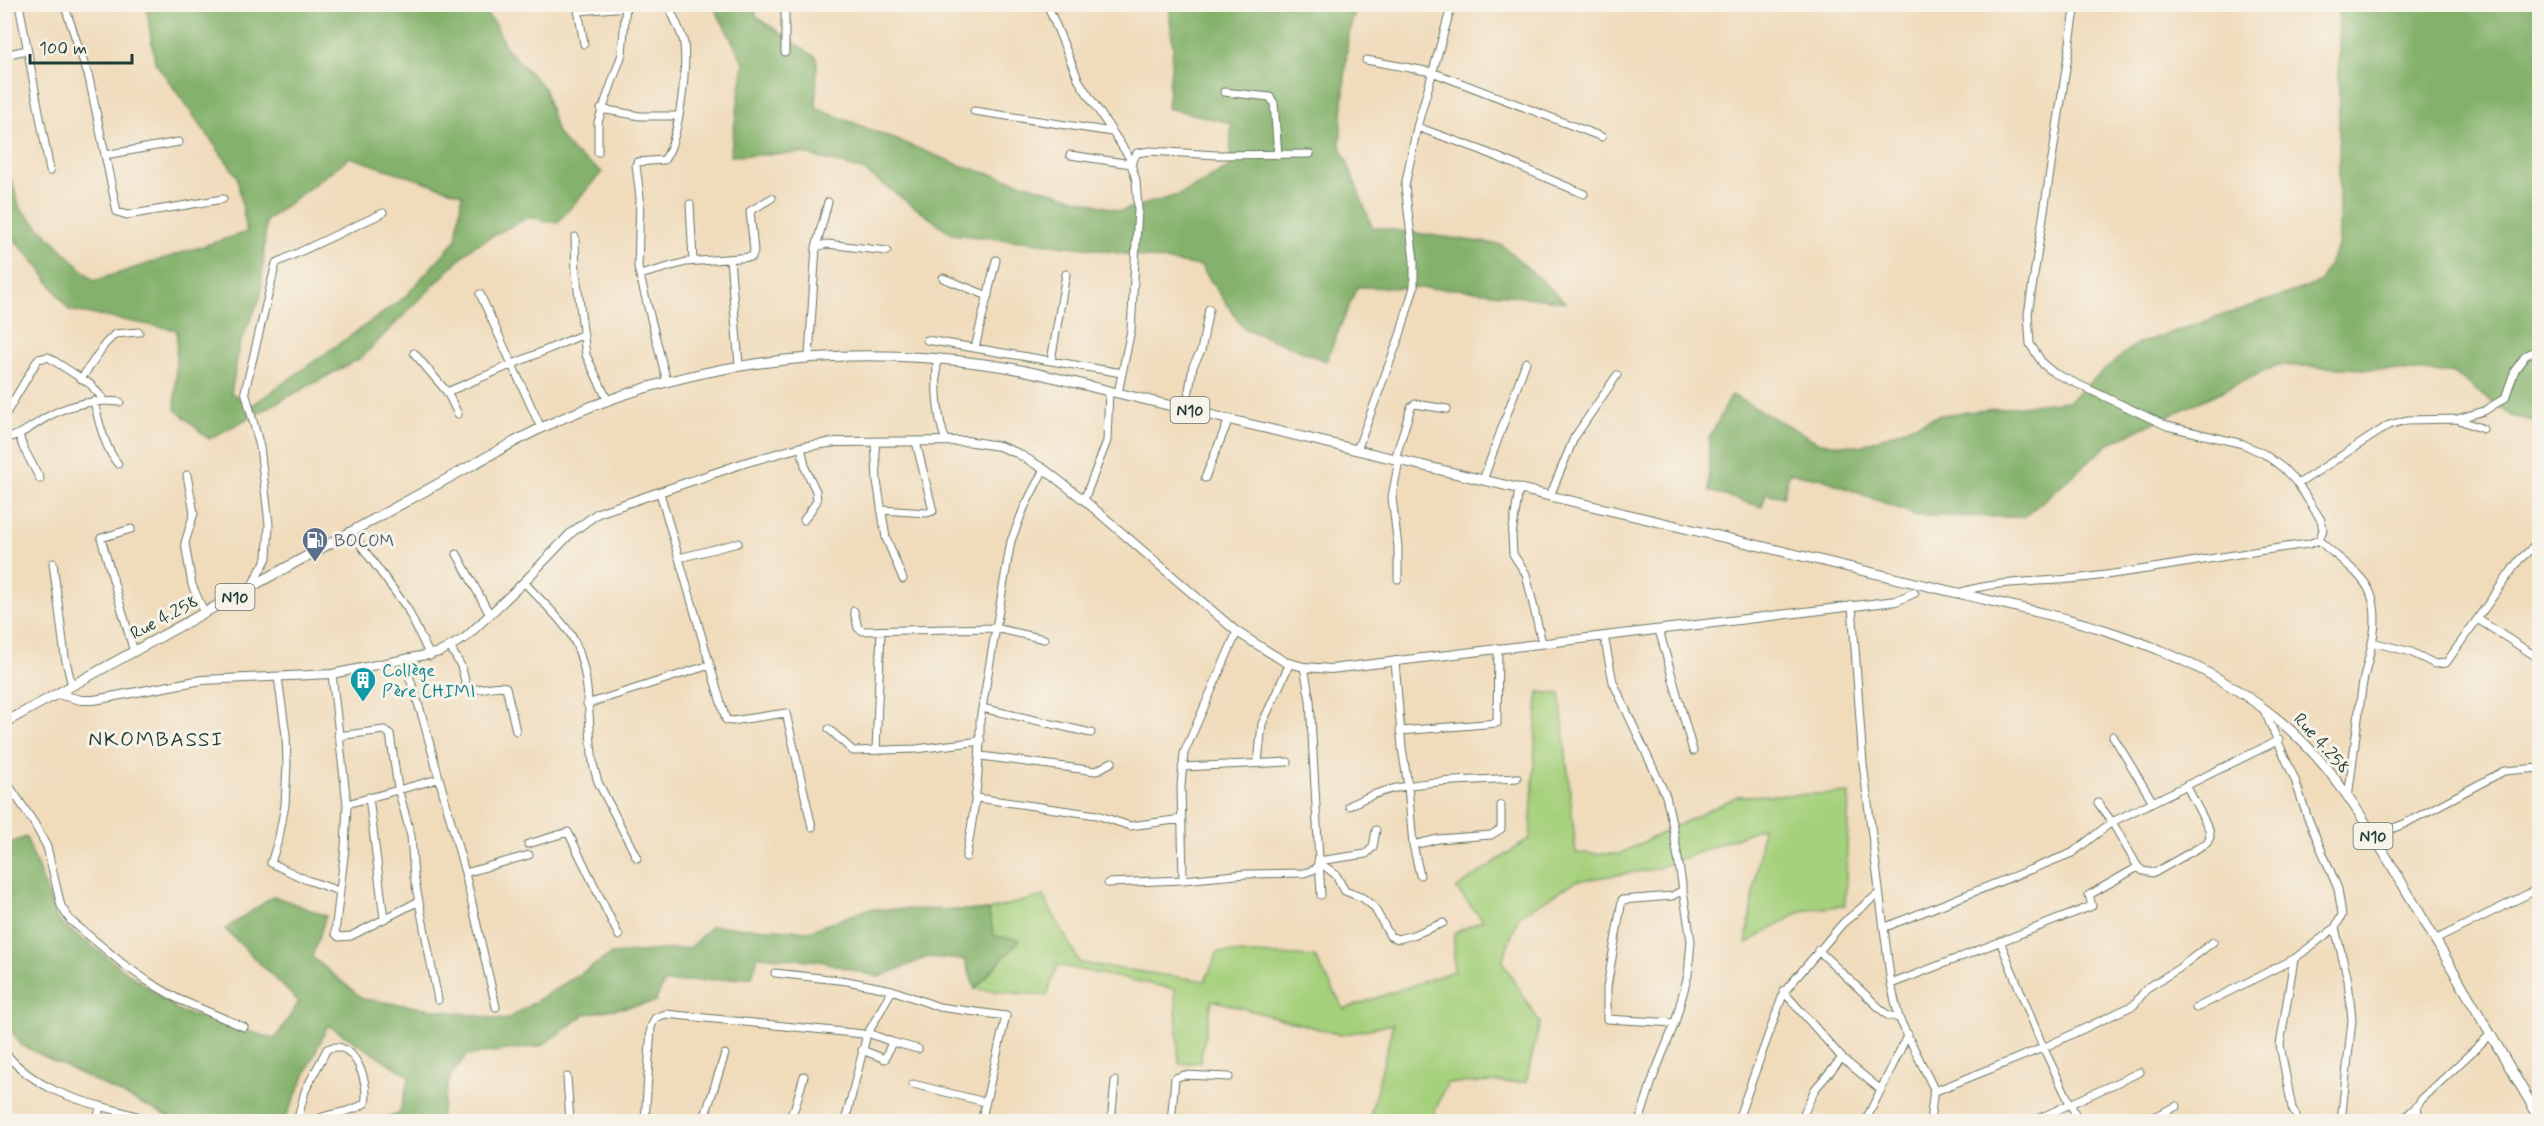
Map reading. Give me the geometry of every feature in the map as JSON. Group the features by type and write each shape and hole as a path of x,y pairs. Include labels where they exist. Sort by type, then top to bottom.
{"highway":[{"name":"N10","path":"541,428 608,401 667,382 739,365 809,356 885,354 937,358 1022,370 1923,585"},
{"name":"Rue 4.258","path":"4,723 541,428"},
{"name":"Rue 4.258","path":"1923,585 2067,619 2137,640 2217,677 2281,722 2315,755 2373,836 2540,1119"}],"main road":[{"path":"57,694 94,700 185,682 332,674 430,656 465,638 571,533 598,513 744,463 801,447 836,441 966,441 999,446 1017,453 1044,469 1084,500 1237,632 1269,654 1304,667 1331,669 1659,630 1896,601 1914,593"}],"street":[{"path":"19,4 50,171"},
{"path":"64,4 89,78 117,212 122,215 224,199"},
{"path":"507,7 527,4"},
{"path":"667,382 637,255 640,196 637,162 664,160 674,140 683,85 683,42 668,4"},
{"path":"785,4 785,52"},
{"path":"1047,4 1079,81 1129,157 1136,180 1138,209 1131,330 1122,373 1113,392 1107,441 1084,500"},
{"path":"1357,450 1400,335 1414,287 1414,261 1405,186 1417,128 1452,4"},
{"path":"1958,593 1990,585 2093,577 2240,552 2309,544 2319,540 2323,530 2321,520 2298,484 2283,468 2264,454 2221,437 2167,426 2054,373 2043,364 2030,344 2028,314 2076,4"},
{"path":"584,44 579,8 626,6 622,54 598,122 598,152"},
{"path":"4,55 27,50"},
{"path":"1366,60 1432,72 1602,137"},
{"path":"1224,92 1270,97 1274,103 1278,155"},
{"path":"601,109 640,116 678,116"},
{"path":"974,111 1112,132"},
{"path":"1417,128 1481,150 1584,194"},
{"path":"105,155 179,142"},
{"path":"1131,164 1137,153 1150,151 1217,155 1310,154"},
{"path":"1070,154 1131,164"},
{"path":"640,275 693,261 753,255 750,211 772,198"},
{"path":"809,356 816,247 828,202"},
{"path":"690,204 693,261"},
{"path":"249,589 267,558 269,524 260,447 245,391 276,263 383,213"},
{"path":"576,237 576,273 589,364 608,401"},
{"path":"816,247 827,244 887,251"},
{"path":"730,259 739,365"},
{"path":"975,348 996,260"},
{"path":"1051,361 1066,274"},
{"path":"944,278 988,296"},
{"path":"480,294 541,428"},
{"path":"1186,409 1193,366 1201,351 1209,309"},
{"path":"81,378 115,334 139,332"},
{"path":"447,392 584,334"},
{"path":"927,340 1122,373"},
{"path":"2298,484 2389,425 2407,420 2457,419 2484,411 2505,398 2520,362 2526,355 2540,349"},
{"path":"414,353 447,392 458,414"},
{"path":"4,417 38,359 48,357 90,384 104,400"},
{"path":"937,358 936,380 941,430 946,441"},
{"path":"1483,480 1526,362"},
{"path":"1550,496 1574,438 1617,375"},
{"path":"94,400 109,453 118,464"},
{"path":"4,438 20,435 50,416 94,400 120,402"},
{"path":"1398,579 1398,547 1392,497 1397,459 1412,407 1415,404 1447,409"},
{"path":"1205,478 1229,419"},
{"path":"2457,419 2482,429"},
{"path":"20,435 23,447 40,479"},
{"path":"875,442 886,538 903,579"},
{"path":"881,510 927,513 933,511 916,442"},
{"path":"801,447 806,470 816,491 817,501 804,520"},
{"path":"966,857 977,798 981,756 981,708 1011,541 1024,508 1044,469"},
{"path":"187,475 194,513 185,543 192,585 205,614"},
{"path":"1519,489 1512,535 1513,554 1526,573 1542,643"},
{"path":"660,493 726,720 786,713 812,827"},
{"path":"132,529 101,538 134,652"},
{"path":"351,532 407,608 430,656"},
{"path":"2319,540 2361,579 2370,591 2375,608 2372,642 2364,678 2348,798"},
{"path":"2372,642 2411,652 2429,662 2441,664 2452,657 2519,560 2540,541"},
{"path":"679,558 738,543"},
{"path":"457,554 490,615"},
{"path":"53,563 64,657 72,686"},
{"path":"524,582 570,633 582,661 591,755 598,782 637,858"},
{"path":"1914,593 1923,585"},
{"path":"1852,605 1863,764 1891,984 1899,1018 1933,1092 1930,1122"},
{"path":"854,611 860,630 995,628 1044,639"},
{"path":"2479,620 2540,659"},
{"path":"1659,630 1693,751"},
{"path":"876,750 881,631"},
{"path":"1183,880 1182,767 1187,746 1237,632"},
{"path":"1604,636 1613,682 1666,796 1691,941 1688,975 1675,1023 1654,1075 1639,1122"},
{"path":"450,647 461,666 467,688 472,690 501,685 506,687 516,731"},
{"path":"1400,731 1497,723 1497,648"},
{"path":"404,660 423,719 465,873 496,1007"},
{"path":"1395,661 1400,731 1413,845 1420,875"},
{"path":"1258,763 1262,724 1290,663"},
{"path":"587,704 710,665"},
{"path":"1304,667 1310,700 1321,895"},
{"path":"332,674 347,804 336,936 351,936 419,901"},
{"path":"278,676 286,735 287,764 285,805 271,863 307,880 339,891"},
{"path":"981,708 1091,733"},
{"path":"2196,1008 2294,959 2335,928 2342,915 2338,889 2264,709"},
{"path":"829,729 853,751 916,749 981,741"},
{"path":"338,736 388,731 398,788 411,836 419,901 438,1000"},
{"path":"2113,736 2153,802"},
{"path":"1883,928 2072,853 2112,822 2279,741"},
{"path":"981,756 1096,771 1112,762"},
{"path":"1182,767 1288,762"},
{"path":"2373,836 2404,824 2504,771 2540,768"},
{"path":"4,778 23,804 47,847 61,906 70,920 123,964 150,982 178,999 244,1027"},
{"path":"1349,806 1364,797 1384,790 1408,786 1517,778"},
{"path":"347,804 398,788 438,779"},
{"path":"2098,803 2112,822 2138,867 2143,872 2154,873 2207,843 2210,837 2210,829 2186,786"},
{"path":"369,797 384,919"},
{"path":"977,798 1097,815 1130,826 1182,819"},
{"path":"1413,845 1438,839 1491,835 1501,829 1501,805"},
{"path":"1318,861 1366,854 1373,847 1376,830"},
{"path":"528,844 568,832 619,936"},
{"path":"465,873 530,855"},
{"path":"1108,883 1183,880 1246,874 1304,873 1316,869 1318,861"},
{"path":"1318,861 1336,875 1345,891 1363,898 1374,907 1390,936 1398,939 1443,923"},
{"path":"1891,984 2092,906 2089,895 2138,867"},
{"path":"2436,940 2540,888"},
{"path":"1675,1023 1607,1019 1607,987 1622,900 1672,897 1683,890"},
{"path":"1737,1122 1783,991 1843,923 1878,894"},
{"path":"2335,928 2348,980 2352,1020 2341,1122"},
{"path":"2000,941 2044,1048 2079,1122"},
{"path":"1933,1092 2044,1048 2134,1005 2147,988 2213,942"},
{"path":"1818,950 1887,1015 1899,1018"},
{"path":"2294,959 2280,1046 2292,1108 2299,1122"},
{"path":"775,973 847,981 892,990 939,1007 1006,1016 981,1122"},
{"path":"845,1122 862,1050 892,990"},
{"path":"1783,991 1842,1058 1881,1090"},
{"path":"645,1122 651,1027 659,1015 835,1030 863,1034 918,1049"},
{"path":"1865,1122 1908,1034"},
{"path":"2400,1122 2490,1035"},
{"path":"862,1050 885,1059 892,1042"},
{"path":"297,1122 306,1091 327,1048 343,1048 355,1059 364,1076 367,1088 365,1103 356,1108 324,1115 311,1122"},
{"path":"4,1052 29,1076 50,1089 73,1099 155,1122"},
{"path":"703,1122 725,1054"},
{"path":"1800,1122 1815,1089 1842,1058"},
{"path":"2031,1122 2140,1072"},
{"path":"1171,1122 1175,1078 1184,1075 1228,1077"},
{"path":"787,1122 795,1107 804,1076"},
{"path":"567,1077 570,1122"},
{"path":"1111,1122 1115,1081"},
{"path":"913,1084 985,1102"},
{"path":"96,1122 101,1106"},
{"path":"2142,1122 2177,1106"},
{"path":"2417,1106 2419,1122"}],"green space":[{"path":"146,4 476,5 494,22 506,48 544,88 557,133 574,153 602,172 557,223 528,217 472,247 361,358 209,439 175,409 177,330 69,310 37,265 5,229 4,179 10,177 20,208 94,281 247,232 237,176 155,62","holes":["350,157 462,194 456,240 404,298 251,406 231,393 240,343 261,296 266,221"]},
{"path":"713,5 752,5 757,17 817,58 816,108 962,166 1120,211 1179,195 1230,167 1231,123 1167,108 1173,49 1169,5 1357,5 1348,34 1340,144 1372,227 1502,245 1565,302 1460,289 1357,287 1326,361 1243,328 1201,266 1088,248 952,234 863,170 802,153 730,156 744,63"},
{"path":"2339,5 2539,5 2539,422 2511,416 2454,373 2278,365 2110,443 2024,517 1918,516 1820,478 1789,473 1783,497 1766,493 1762,507 1709,491 1709,438 1732,395 1819,443 1860,446 1941,415 2068,401 2135,345 2319,283 2339,244"},
{"path":"1538,692 1560,694 1576,853 1619,854 1738,796 1849,793 1845,905 1801,911 1746,944 1763,827 1656,869 1576,881 1519,916 1502,961 1540,1023 1526,1082 1447,1083 1431,1121 1369,1121 1393,1024 1341,1035 1212,1000 1200,1062 1179,1064 1175,989 1057,965 1047,996 975,989 1019,940 994,936 988,910 1043,896 1080,963 1205,981 1218,952 1315,957 1344,1009 1454,971 1454,933 1483,920 1456,889 1530,838"},
{"path":"26,837 58,921 181,1012 275,1039 299,1002 225,929 274,896 326,916 312,957 363,999 506,1020 612,954 690,948 711,926 809,931 868,909 988,910 994,936 1020,939 975,989 965,960 928,957 879,977 820,961 758,956 752,977 664,983 655,1002 586,1014 541,1046 467,1055 450,1077 439,1121 370,1121 399,1114 410,1076 328,1025 284,1121 191,1121 171,1118 21,1045 5,1022 4,845"}],"place":[{"name":"BOCOM","path":"315,563"},
{"name":"Collège Père CHIMI","path":"363,703"}],"district":[{"name":"NKOMBASSI","path":"156,739"}]}
